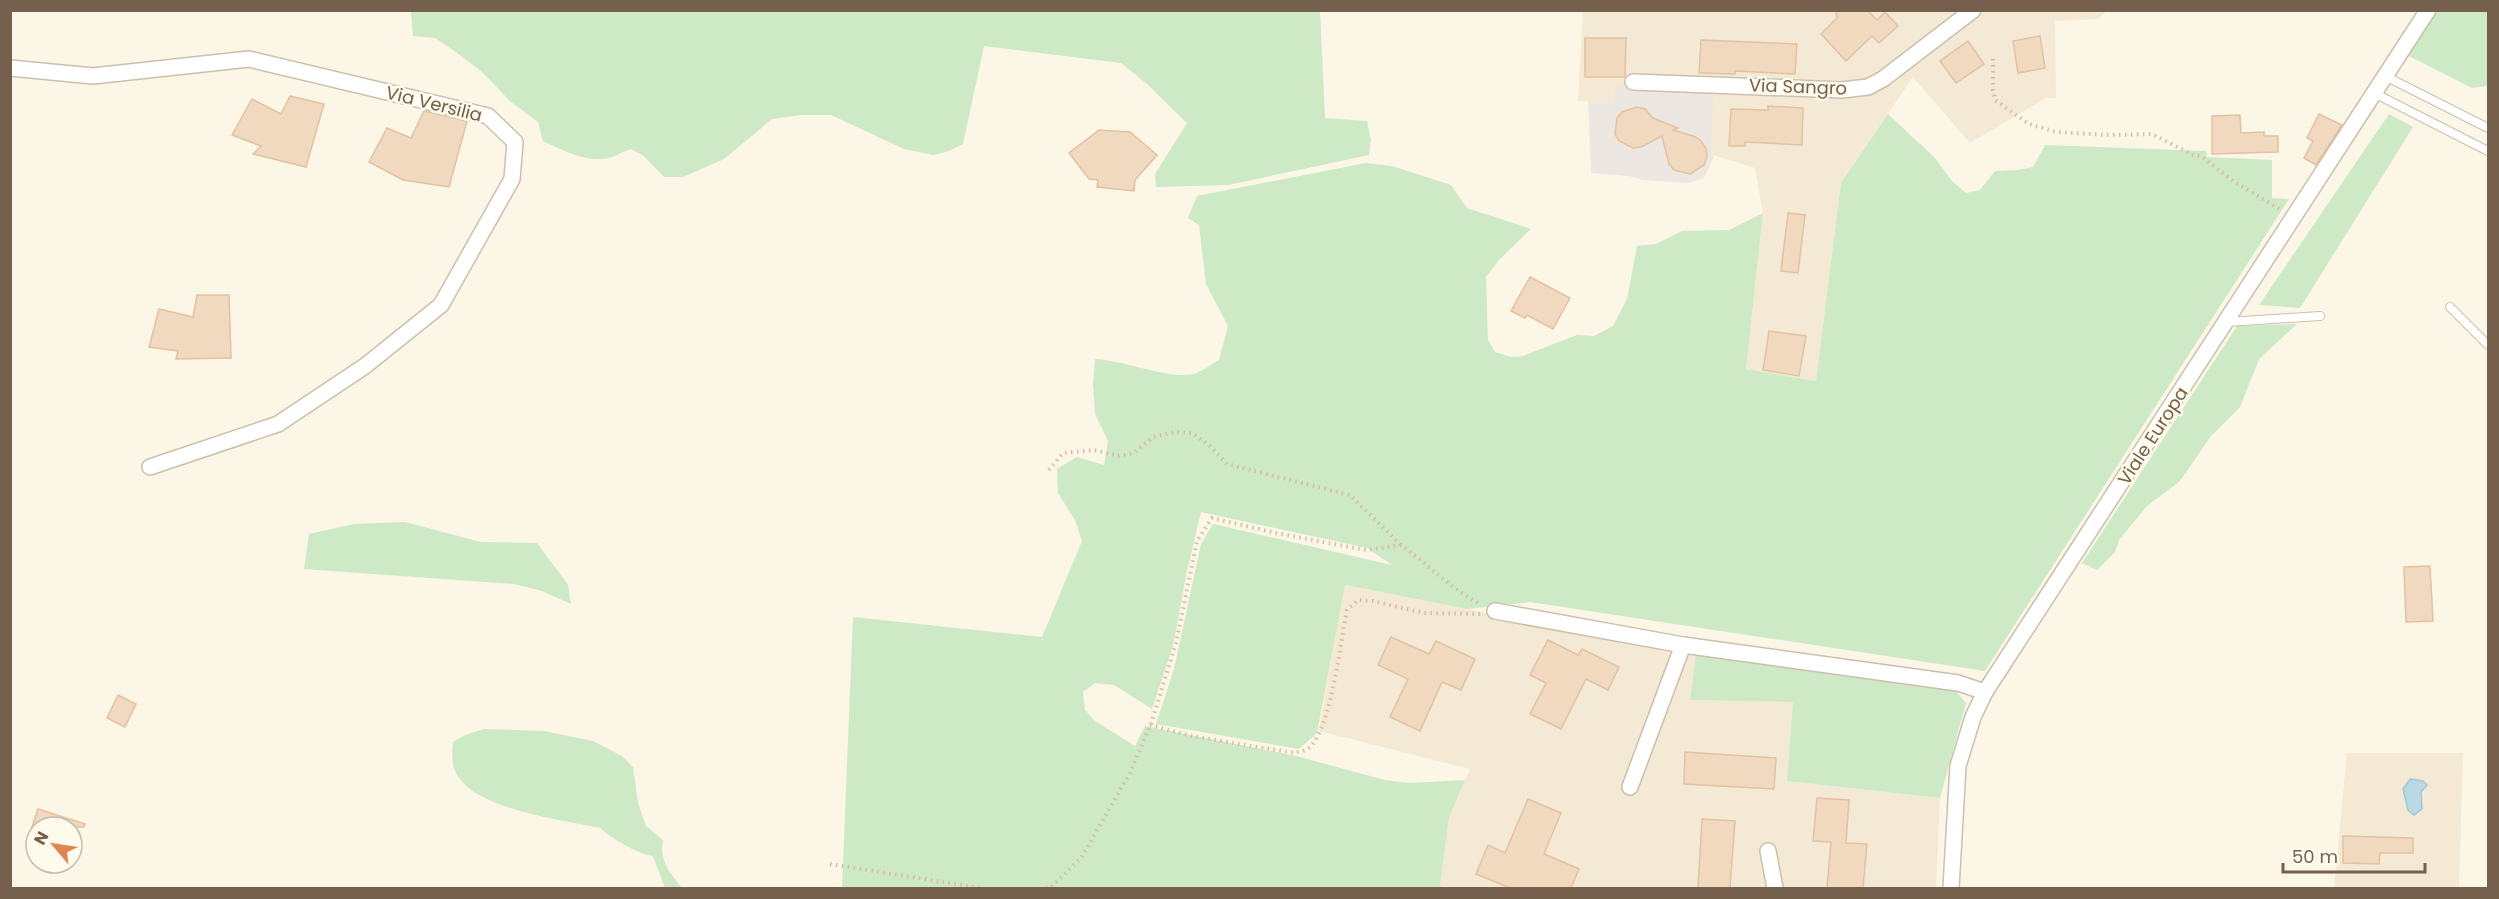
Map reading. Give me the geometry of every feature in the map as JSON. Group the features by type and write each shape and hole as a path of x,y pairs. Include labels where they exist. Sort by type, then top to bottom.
{"street":[{"name":"Via Sangro","path":"1633,82 1842,90 1868,87 1889,75 1973,10"},
{"name":"Viale Europa","path":"1952,888 1958,766 1973,717 1985,692 2387,77 2423,15"},
{"name":"Via Versilia","path":"10,68 93,76 249,59 488,116 515,142 512,179 441,305 365,366 278,424 150,466"},
{"path":"1495,611 1683,645 1958,683 1985,692"},
{"path":"1630,787 1683,645"},
{"path":"1768,851 1775,888"}],"lane":[{"path":"2387,77 2488,128"},
{"path":"2376,94 2488,151"},
{"path":"2450,307 2488,345"},
{"path":"2227,322 2320,316"}],"path":[{"path":"1994,60 1995,100 2029,124 2056,132 2109,135 2152,134 2193,155 2201,156 2233,181 2295,218"},
{"path":"1049,470 1063,453 1094,450 1118,456 1134,453 1154,437 1175,432 1191,433 1209,445 1227,464 1350,495 1401,545 1420,558 1458,593 1495,611"},
{"path":"1046,888 1051,887 1081,858 1130,772 1150,725 1176,643 1197,541 1212,518 1366,550 1401,545"},
{"path":"1150,725 1294,753 1309,749 1316,739 1325,714 1347,610 1358,600 1373,601 1424,613 1478,614 1495,611"},
{"path":"830,864 981,888"}],"shaded area":[{"path":"1583,11 2107,11 2098,19 2055,21 2056,98 2046,98 1970,143 1913,77 1841,183 1816,381 1746,369 1763,213 1755,168 1710,154 1616,84 1614,104 1578,101"},
{"path":"1616,84 1714,89 1710,154 1714,156 1704,178 1689,183 1591,173 1588,102 1613,104"},
{"path":"1344,585 1696,654 1690,700 1794,702 1787,781 1940,798 1936,888 1440,887 1449,818 1470,769 1319,731"},
{"path":"2347,753 2463,753 2459,888 2334,888"}],"green space":[{"path":"411,11 1320,11 1325,118 1367,121 1371,140 1369,155 1228,185 1156,187 1155,174 1187,123 1147,84 1121,63 984,46 963,144 949,151 933,155 904,149 831,115 801,115 772,119 724,159 683,177 664,177 644,156 631,149 609,158 592,159 574,155 543,141 538,122 511,102 482,72 435,38 413,36"},
{"path":"2435,11 2488,11 2488,86 2472,88 2409,56"},
{"path":"1888,114 1935,158 1952,181 1966,193 1980,190 1995,171 2033,167 2045,145 2206,151 2207,157 2272,160 2272,198 2289,199 1985,671 1530,602 1467,609 1345,585 1317,733 1299,749 1156,724 1174,669 1201,544 1213,524 1392,565 1367,548 1201,512 1173,646 1152,709 1114,685 1095,683 1083,692 1085,710 1095,721 1135,746 1145,726 1296,756 1385,780 1410,783 1465,780 1449,818 1440,886 1445,888 842,888 853,617 1042,637 1082,541 1075,520 1058,493 1057,469 1077,457 1104,465 1108,441 1095,414 1093,384 1095,359 1184,375 1197,373 1219,360 1228,326 1206,284 1199,225 1188,218 1197,196 1366,163 1392,166 1451,185 1467,208 1531,229 1499,260 1486,277 1488,340 1495,352 1511,357 1523,356 1577,335 1594,336 1613,326 1627,299 1637,246 1656,244 1682,231 1729,230 1763,213 1746,369 1816,381 1841,183"},
{"path":"2389,114 2413,127 2300,308 2259,305"},
{"path":"2297,324 2259,359 2240,407 2211,436 2180,481 2147,506 2119,540 2115,552 2097,570 2082,563 2237,326"},
{"path":"405,522 481,542 537,543 568,585 571,604 542,591 514,584 304,569 309,534 354,524"},
{"path":"1696,654 1956,691 1966,703 1940,798 1787,781 1793,702 1690,700"},
{"path":"484,729 544,731 593,741 622,756 633,767 638,803 646,826 663,840 664,860 682,888 665,888 653,856 625,845 600,828 504,806 470,789 459,778 453,765 453,742 465,735"}],"water":[{"path":"2410,779 2423,781 2427,785 2421,792 2422,809 2414,815 2408,810 2403,789"}],"building":[{"path":"1836,10 1867,10 1877,20 1885,12 1898,26 1879,43 1872,36 1846,61 1821,34 1837,18"},
{"path":"2040,36 2045,68 2018,73 2013,41"},
{"path":"1585,38 1626,38 1625,77 1585,77"},
{"path":"1701,40 1797,44 1795,74 1735,71 1735,74 1699,73"},
{"path":"1968,41 1984,64 1956,83 1940,61"},
{"path":"290,96 324,104 306,167 253,154 261,146 232,135 252,99 281,114"},
{"path":"1768,106 1803,108 1802,145 1745,142 1745,146 1729,146 1731,109 1768,110"},
{"path":"1637,107 1645,109 1653,118 1678,128 1673,130 1696,137 1702,142 1707,157 1704,165 1690,174 1674,170 1669,164 1662,136 1641,147 1633,148 1619,141 1615,134 1617,118 1622,112"},
{"path":"424,111 467,121 449,187 403,180 369,162 387,128 411,138"},
{"path":"2319,114 2342,125 2316,165 2304,158 2313,141 2307,138"},
{"path":"2240,115 2241,133 2264,132 2264,136 2278,136 2278,152 2212,154 2212,116"},
{"path":"1099,130 1130,132 1157,155 1135,180 1134,191 1097,187 1098,180 1089,179 1069,153"},
{"path":"1788,213 1805,215 1798,273 1781,271"},
{"path":"1530,277 1570,298 1553,329 1527,315 1525,318 1511,311"},
{"path":"197,295 229,295 231,358 176,359 178,351 149,347 159,309 193,317"},
{"path":"1769,331 1806,336 1799,376 1763,370"},
{"path":"2430,566 2433,621 2406,622 2404,567"},
{"path":"1391,637 1429,654 1436,641 1475,659 1461,690 1442,682 1420,731 1390,717 1408,679 1378,665"},
{"path":"1548,640 1578,655 1582,649 1619,667 1608,690 1586,679 1561,729 1530,714 1546,683 1530,675"},
{"path":"118,695 136,704 125,727 107,718"},
{"path":"1685,752 1776,758 1774,789 1684,784"},
{"path":"1817,798 1849,800 1846,843 1867,844 1863,888 1827,888 1831,842 1813,841"},
{"path":"1528,799 1561,813 1544,854 1579,869 1571,888 1510,888 1476,874 1488,845 1505,853"},
{"path":"38,809 57,815 36,815"},
{"path":"1702,819 1735,821 1730,888 1698,888"},
{"path":"2343,836 2413,838 2413,853 2380,853 2379,864 2343,863"}]}
